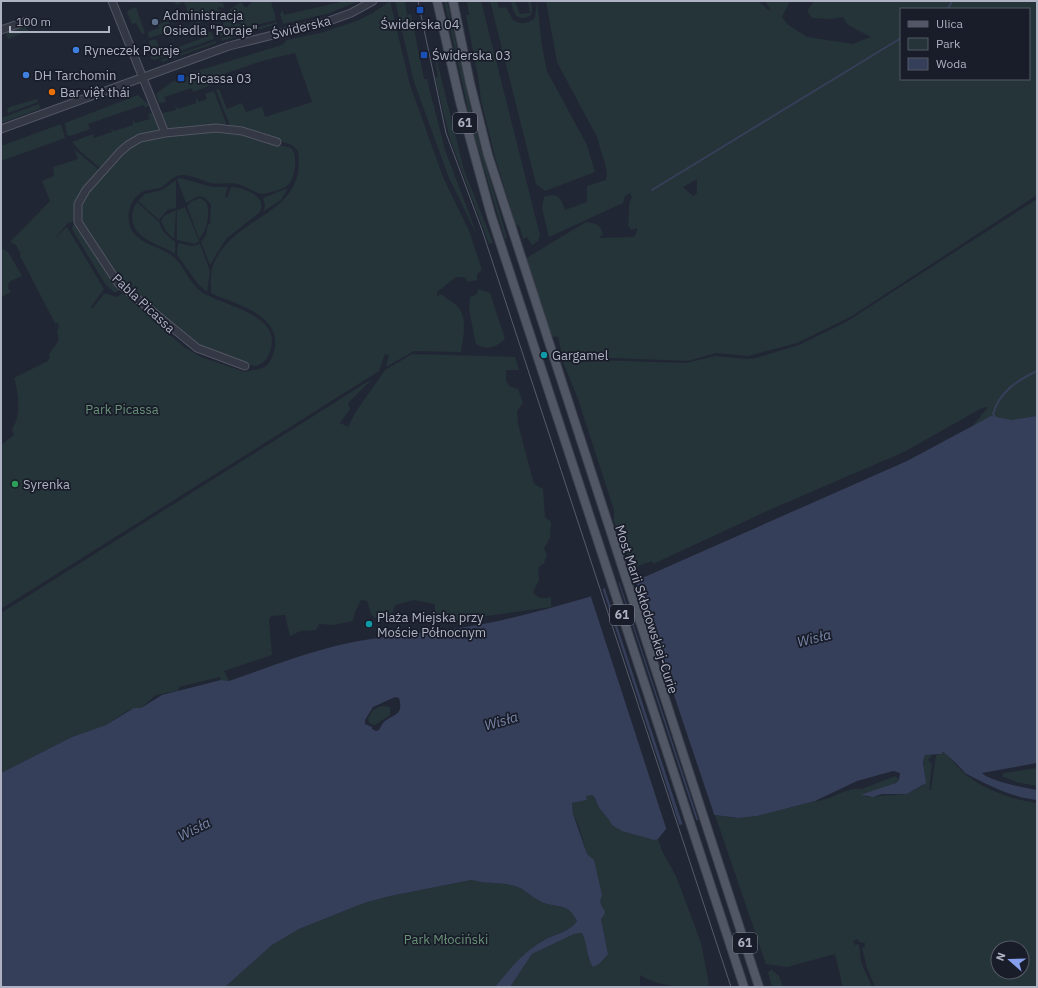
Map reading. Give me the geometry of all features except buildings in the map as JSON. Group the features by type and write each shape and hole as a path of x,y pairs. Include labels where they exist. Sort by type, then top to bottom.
{"main road":[{"name":"Most Marii Skłodowskiej-Curie","path":"437,1 474,158 500,242 744,987"},
{"name":"Most Marii Skłodowskiej-Curie","path":"453,1 468,77 488,155 760,987"}],"street":[{"path":"112,1 165,133"},
{"name":"Świderska","path":"1,129 230,46 329,21 351,13 373,1"},
{"path":"1,30 27,21"},
{"name":"Pabla Picassa","path":"245,366 197,348 163,322 118,283 78,222 78,204 82,195 120,152 140,138 165,133 225,129 242,131 277,142"}],"green space":[{"path":"174,1 218,1 219,3 222,2 225,8 218,7 217,9 222,11 192,22 184,2 176,5"},
{"path":"253,1 271,1 276,20 249,27 229,17 230,9 241,2 246,8"},
{"path":"345,1 359,1 330,13 283,24 280,14 283,10 284,15"},
{"name":"Park Picassa","path":"390,1 410,85 443,177 469,231 482,270 477,274 477,280 468,282 464,277 456,277 437,292 437,296 442,294 455,304 462,314 464,320 464,333 461,352 414,351 386,367 389,355 385,354 379,371 1,609 1,445 14,435 12,429 17,418 18,404 16,383 14,378 48,361 50,357 49,354 59,340 57,331 59,327 58,323 55,323 20,256 21,254 16,245 10,242 50,201 42,181 54,176 53,167 78,159 74,149 100,171 81,193 76,221 68,223 55,238 67,227 104,289 91,307 92,309 104,294 116,297 123,293 184,347 201,357 245,372 263,368 271,360 275,347 274,335 270,326 263,318 253,311 211,293 212,270 214,263 224,247 237,234 281,202 292,189 298,173 298,151 292,145 230,126 216,90 219,89 227,109 242,103 246,112 262,107 265,117 312,102 295,53 262,61 215,77 217,83 193,92 192,88 164,97 166,102 159,103 156,94 172,82 192,75 194,72 282,45 287,40 324,32 359,20 373,13"},
{"path":"395,1 405,1 407,15 411,14 424,79 427,79 445,150 478,237 449,178 414,82"},
{"path":"444,1 447,1 474,124 507,238 505,239 472,127"},
{"path":"467,1 481,1 540,235 538,241 532,245 527,237 523,239 519,225 516,226 496,160 481,100 478,76 466,15 469,15"},
{"path":"490,1 497,1 499,8 506,7 513,20 516,22 527,23 535,18 537,1 542,47 547,71 587,145 595,172 545,191 536,184"},
{"path":"511,1 515,1 520,14 530,13 528,1 531,1 531,15 522,18 516,16"},
{"path":"546,1 758,1 768,10 771,10 765,1 790,1 782,17 787,24 807,37 853,44 871,37 848,25 843,17 831,19 812,18 807,11 814,1 1037,1 1037,195 852,316 797,343 748,356 716,353 688,361 586,357 562,354 558,337 551,336 525,259 586,222 599,226 603,234 599,238 634,237 637,232 637,228 631,230 628,225 630,200 632,197 630,193 625,196 623,203 549,237 542,208 544,197 553,195 558,197 565,210 587,202 587,186 606,180 607,175 598,139 557,62","holes":["697,179 697,193 693,196 683,187"]},
{"path":"136,7 145,33 142,34 136,23 132,24 127,12"},
{"path":"224,11 226,13 217,22 215,22 213,18 176,31"},
{"path":"228,19 246,27 220,36 219,28"},
{"path":"169,21 171,31 149,38 148,32 159,28 158,24"},
{"path":"277,22 277,24 222,41 221,38"},
{"path":"25,23 28,31 8,39 5,31"},
{"path":"207,31 212,33 214,39 154,60 151,59 149,41 156,39 159,48 163,47 165,52 208,36"},
{"path":"216,41 216,43 162,62 161,60"},
{"path":"435,61 437,61 464,170 493,243 489,244 450,139 435,78 438,77"},
{"path":"214,91 226,123 225,125 169,130 162,113 176,110 175,105 178,109 196,103 196,97 199,102 207,99 205,94"},
{"path":"138,95 149,105 146,108 143,105 88,124 90,129 70,136 67,135 65,123"},
{"path":"37,99 38,102 8,113 7,109 10,107"},
{"path":"39,104 40,109 1,123 1,118"},
{"path":"153,113 159,126 159,131 150,133 101,169 72,142 93,134 94,138 112,132 111,128 114,131 133,125 133,120 135,123 150,119 148,114"},
{"path":"61,124 65,138 1,161 1,146"},
{"path":"219,130 233,132 291,148 295,156 295,166 291,182 276,191 263,194 257,193 237,184 208,182 185,175 177,176 160,188 144,191 139,194 130,206 129,223 132,231 137,237 144,242 169,253 176,259 198,289 250,314 261,321 269,330 272,340 267,359 259,365 254,366 194,344 126,287 117,277 81,219 81,206 87,194 134,144 157,137"},
{"path":"180,178 212,187 228,187 225,197 227,198 231,187 236,187 254,194 261,202 259,213 226,239 210,265 201,242 206,235 208,224 210,224 211,204 205,198 199,196 186,203 177,179"},
{"path":"176,180 176,208 167,210 159,220 138,201 145,194 162,190"},
{"path":"288,188 281,200 264,211 265,205 263,198"},
{"path":"200,198 206,202 208,216 206,226 202,236 199,239 187,206 192,201"},
{"path":"1037,199 1037,416 971,428 988,407 982,408 904,452 776,507 653,564 652,561 635,567 631,556 624,552 614,521 614,510 578,399 562,359 686,363 715,356 747,359 756,358 799,345 846,322"},
{"path":"137,202 160,223 161,228 175,242 175,254 148,240 137,231 134,225 132,213"},
{"path":"185,207 199,241 195,244 177,240 177,210"},
{"path":"176,211 174,239 166,231 161,221 164,216"},
{"path":"73,225 79,225 121,289 115,293 105,284 72,229"},
{"path":"178,243 192,246 200,244 210,271 207,292 198,284 177,255"},
{"path":"1,248 8,252 22,276 9,282 8,288 11,292 1,297"},
{"path":"478,289 490,293 505,339 488,348 476,344 469,310 470,297 477,294"},
{"path":"412,354 515,357 519,370 506,370 506,380 509,386 518,389 523,403 517,411 518,424 534,484 543,489 545,517 551,522 550,538 544,548 547,555 544,563 538,568 539,580 533,592 541,598 551,597 551,607 435,623 435,604 414,600 395,605 391,615 375,618 371,614 367,601 361,600 355,612 353,621 333,625 319,624 316,630 300,631 290,636 285,615 271,616 269,620 272,655 224,671 229,681 221,680 220,677 179,687 178,691 156,695 141,708 129,710 106,725 72,737 1,773 1,613 372,379 348,403 350,409 340,423 348,427 355,413 385,370"},
{"path":"382,706 390,707 390,715 375,725 369,723 368,718 373,710"},
{"path":"941,752 947,753 965,774 981,785 1009,797 1037,803 1037,987 875,987 867,968 862,948 865,947 865,943 859,942 858,939 853,941 855,945 859,944 861,962 872,987 843,987 835,954 787,967 766,964 715,815 734,818 757,816 827,799 849,790 862,789 895,776 899,780 891,786 863,794 866,797 907,794 924,785 924,758 926,754 932,755 928,760 932,764 929,790 931,790 936,755 941,754"},
{"path":"1037,768 1037,786 1016,782 1002,776 1004,773"},
{"path":"592,795 603,813 626,830 644,837 658,839 662,851 676,876 701,943 709,984 707,987 681,987 664,985 640,975 640,987 510,987 532,954 574,934 582,933 586,940 589,961 608,954 601,918 600,900 579,827 573,814 572,803 587,800 586,796"},
{"name":"Park Młociński","path":"471,880 519,887 544,903 564,907 571,911 577,921 567,929 540,942 526,953 495,987 225,987 272,945 299,929 364,903 390,896"},
{"path":"772,970 779,976 783,987 772,987 768,972"}],"water":[{"name":"Wisła","path":"991,416 1011,420 1037,416 1037,763 982,773 992,779 1037,790 1037,800 1008,793 982,782 965,773 943,752 941,754 925,755 923,762 926,783 907,794 882,794 873,797 862,795 896,783 899,780 900,773 893,771 857,781 815,801 757,816 738,818 715,815 666,829 658,839 654,840 622,831 612,825 599,807 594,796 586,796 587,800 572,803 573,814 587,854 594,860 602,895 600,903 605,911 601,919 608,954 599,964 593,967 589,959 582,933 574,934 532,954 510,987 495,987 526,953 540,942 568,929 577,921 574,915 567,909 544,903 519,887 471,880 390,896 364,903 299,929 272,945 225,987 1,987 1,773 72,737 106,725 134,708 141,708 162,695 221,680 229,681 300,656 344,644 398,635 453,629 504,620 589,597 599,590 638,576 640,579 907,461","holes":["395,697 399,698 399,711 384,722 379,730 376,731 372,729 372,727 365,724 365,720 373,707"]}],"pier":[{"path":"634,576 715,817 699,822 619,581"},
{"path":"618,581 697,822 683,826 604,586"},
{"path":"602,587 680,827 667,831 590,594"}],"waterway":[{"path":"948,8 952,1"},
{"path":"652,190 900,39"},
{"path":"996,418 993,414 996,406 1005,393 1023,378 1037,371"}],"tram line":[{"path":"418,1 446,133 482,230 731,987"}],"place":[{"name":"Świderska 04","path":"420,10"},
{"name":"Administracja Osiedla \"Poraje\"","path":"155,22"},
{"name":"Ryneczek Poraje","path":"76,50"},
{"name":"Świderska 03","path":"424,55"},
{"name":"DH Tarchomin","path":"26,75"},
{"name":"Picassa 03","path":"181,78"},
{"name":"Bar việt thái","path":"52,92"},
{"name":"Gargamel","path":"544,355"},
{"name":"Syrenka","path":"15,484"},
{"name":"Plaża Miejska przy Moście Północnym","path":"369,624"}]}
